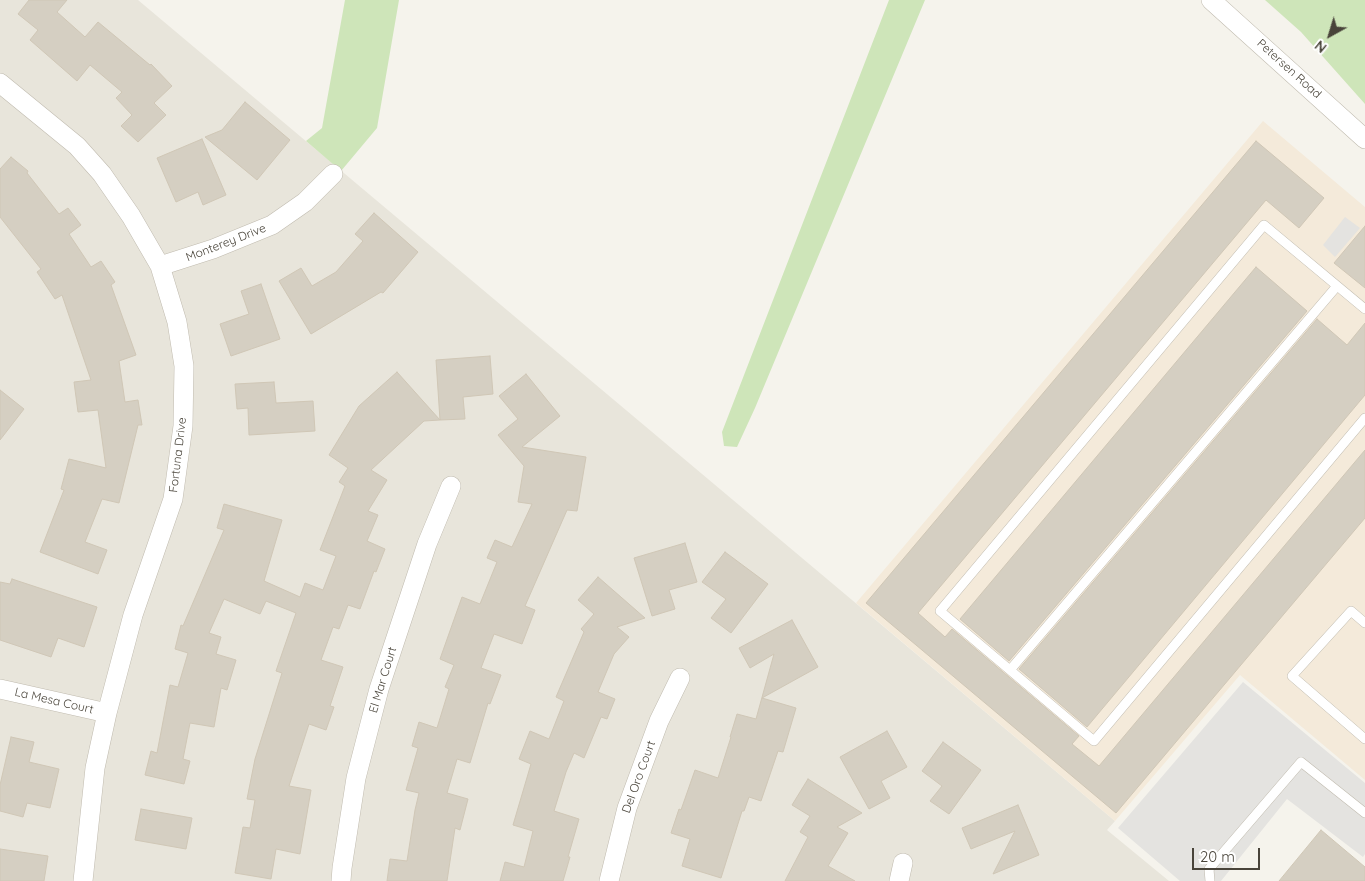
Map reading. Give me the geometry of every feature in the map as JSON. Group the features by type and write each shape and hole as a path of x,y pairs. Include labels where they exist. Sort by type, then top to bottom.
{"street":[{"name":"Petersen Road","path":"1212,0 1365,139"},
{"name":"Fortuna Drive","path":"0,83 77,146 102,174 131,216 160,266 177,322 184,366 183,426 173,499 133,616 107,712 94,768 83,881"},
{"name":"Monterey Drive","path":"160,266 213,249 272,225 304,202 334,174"},
{"name":"El Mar Court","path":"341,881 356,778 379,689 427,544 451,486"},
{"name":"Del Oro Court","path":"609,881 627,808 659,721 680,678"},
{"name":"La Mesa Court","path":"0,689 107,712"}],"lane":[{"path":"1365,308 1264,225 940,611 1094,741 1365,418"},
{"path":"1010,670 1337,286"},
{"path":"1365,623 1351,611 1292,676 1365,738"},
{"path":"1210,881 1209,869 1301,762 1365,813"}],"shaded area":[{"path":"0,0 138,0 1115,821 1107,830 1169,881 0,881"},
{"path":"1263,121 1365,207 1365,780 1240,675 1115,821 856,603"},
{"path":"1345,217 1360,228 1335,257 1323,245"},
{"path":"1243,682 1365,783 1365,854 1363,857 1287,799 1221,881 1180,881 1118,828"}],"green space":[{"path":"345,0 399,0 377,128 341,171 306,141 322,128"},
{"path":"889,0 925,0 755,408 737,447 724,446 722,432"},
{"path":"1265,0 1365,0 1365,104 1301,32"}],"building":[{"path":"29,0 67,0 57,12 85,37 98,22 151,64 172,86 154,103 166,115 138,142 121,126 132,115 116,98 122,92 90,65 77,81 30,40 38,30 18,14"},
{"path":"245,102 290,140 257,180 205,137 222,130"},
{"path":"202,139 226,195 203,205 198,192 176,202 157,158"},
{"path":"1256,141 1324,198 1299,228 1266,200 918,613 945,637 952,629 1079,736 1072,744 1099,766 1365,450 1365,518 1116,813 866,603"},
{"path":"11,157 28,171 27,173 59,214 68,208 81,225 69,234 91,267 101,261 115,282 111,285 136,355 119,361 125,402 138,400 142,425 138,425 119,503 102,499 85,542 107,550 98,574 40,552 64,490 61,489 69,459 106,468 98,410 78,412 74,382 91,380 62,295 55,299 37,272 41,269 0,217 0,169"},
{"path":"374,213 418,252 383,293 381,292 311,334 279,281 301,268 312,286 336,272 363,241 355,234"},
{"path":"1365,226 1365,288 1334,263"},
{"path":"1256,267 1307,311 1009,661 960,619"},
{"path":"261,284 280,339 231,356 220,324 249,314 241,291"},
{"path":"1317,319 1347,345 1365,323 1365,395 1087,727 1019,669"},
{"path":"490,356 493,394 463,397 465,419 440,420 436,360"},
{"path":"397,372 440,420 424,421 371,470 387,480 368,511 378,515 367,541 385,549 376,572 374,571 360,609 348,605 339,629 333,627 321,660 343,667 330,706 334,707 326,730 309,724 289,786 311,790 300,854 276,849 271,879 235,873 243,827 250,828 255,800 247,799 255,759 282,673 276,671 296,613 266,601 260,614 224,599 209,633 221,637 216,654 236,660 227,690 221,688 214,727 190,723 183,759 190,761 184,784 145,775 151,751 157,753 170,685 178,687 188,653 175,649 181,625 183,626 224,530 217,528 224,504 282,520 264,581 300,597 305,583 323,590 336,556 320,550 345,486 339,482 348,468 329,455 359,406"},
{"path":"526,374 560,416 522,447 586,457 577,511 567,510 525,606 535,610 522,644 494,634 481,668 501,675 490,704 488,703 470,763 457,759 447,793 468,799 460,830 455,828 447,881 387,881 390,859 407,861 419,793 406,790 418,748 412,746 419,722 437,728 449,689 445,687 454,665 440,659 462,597 480,604 497,562 487,558 495,540 512,547 532,504 518,502 524,466 498,435 518,419 499,396"},
{"path":"274,382 276,403 313,401 315,431 249,435 248,408 237,409 235,384"},
{"path":"0,390 24,409 0,440"},
{"path":"685,543 697,582 669,590 675,609 652,616 634,558"},
{"path":"725,552 768,584 731,633 711,618 726,599 702,582"},
{"path":"598,577 645,618 617,627 629,637 614,654 598,692 615,699 607,719 601,717 584,758 574,753 566,772 554,811 579,819 563,881 500,881 505,862 524,867 533,831 513,825 531,764 519,759 530,731 549,739 564,701 556,697 584,632 581,629 594,614 578,600"},
{"path":"12,579 97,607 84,647 58,638 51,657 0,640 0,582 10,584"},
{"path":"792,620 818,667 762,698 796,708 783,752 778,751 761,801 749,797 744,811 742,811 721,878 682,866 690,839 671,833 695,770 718,778 737,714 756,719 774,654 750,668 739,648"},
{"path":"887,731 907,767 881,781 890,798 869,809 840,757"},
{"path":"11,737 34,742 29,762 59,769 50,808 27,803 23,817 0,811 0,785"},
{"path":"943,742 981,770 949,814 930,801 942,786 922,771"},
{"path":"808,779 862,813 837,827 848,833 828,866 855,881 785,881 808,837 800,832 810,816 792,805"},
{"path":"1018,805 1039,855 993,874 1015,831 971,849 962,828"},
{"path":"141,809 192,818 186,849 135,840"},
{"path":"1321,830 1365,867 1365,881 1279,881"},
{"path":"0,849 48,856 44,881 0,881"}]}
